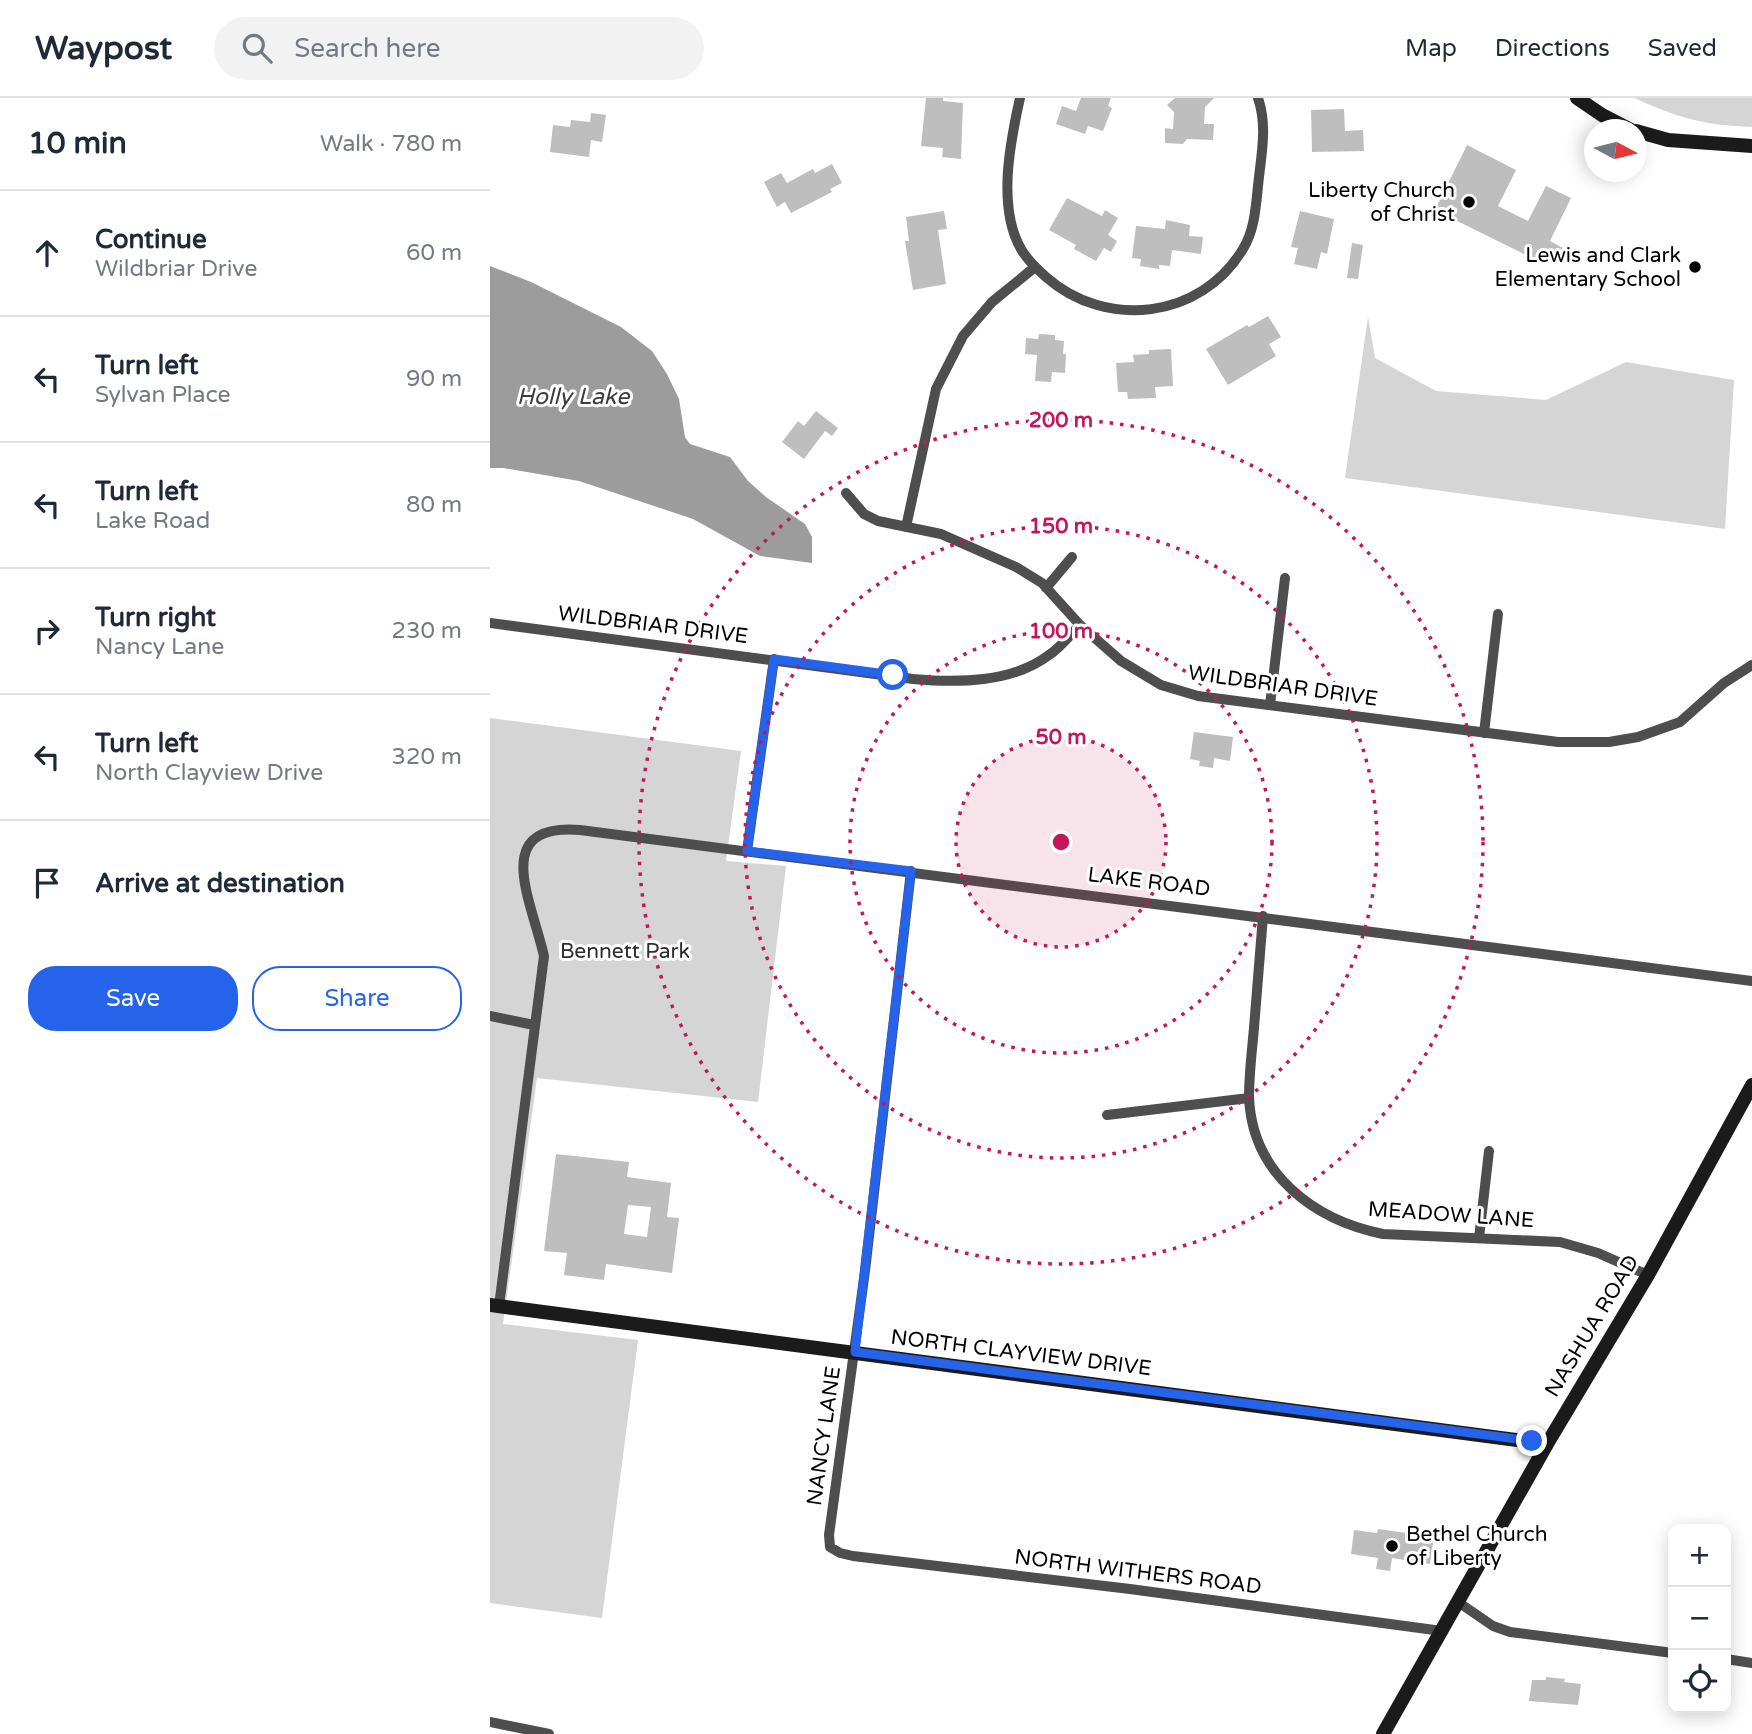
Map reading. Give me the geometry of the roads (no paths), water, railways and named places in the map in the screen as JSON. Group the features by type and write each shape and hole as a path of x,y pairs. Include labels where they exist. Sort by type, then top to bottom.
{"street":[{"path":"1020,98 1010,150 1008,198 1020,249 1056,286 1081,301 1100,308 1122,310 1161,308 1199,295 1218,280 1243,250 1251,230 1264,138 1258,98"},
{"path":"1577,98 1611,119"},
{"path":"1647,134 1668,140 1752,146"},
{"path":"906,527 929,415 942,378 963,336 992,302 1035,267"},
{"path":"846,493 864,514 878,521 941,534 1016,567 1046,588 1080,625"},
{"path":"1046,588 1072,557"},
{"path":"1270,705 1285,578"},
{"path":"1484,733 1498,614"},
{"name":"WILDBRIAR DRIVE","path":"490,623 928,680 981,679 1029,667 1053,653 1080,625 1121,661 1161,685 1198,696 1484,733 1584,743 1638,737 1680,722 1724,683 1752,666"},
{"path":"747,851 774,659"},
{"name":"LAKE ROAD","path":"495,1306 544,956 520,878 517,858 531,837 555,828 1264,916 1752,981"},
{"name":"NANCY LANE","path":"830,1547 911,871"},
{"name":"MEADOW LANE","path":"1264,916 1249,1098 1256,1135 1263,1153 1284,1183 1312,1207 1351,1226 1383,1234 1560,1242 1598,1253 1648,1275"},
{"path":"490,1016 534,1026"},
{"name":"NASHUA ROAD","path":"1383,1734 1547,1444 1648,1275 1752,1085"},
{"path":"1108,1115 1249,1098"},
{"path":"1479,1238 1489,1151"},
{"name":"NORTH CLAYVIEW DRIVE","path":"495,1306 1547,1444"},
{"name":"NORTH WITHERS ROAD","path":"830,1547 853,1556 1130,1589 1442,1631"},
{"path":"1458,1602 1493,1626 1510,1632 1668,1652"},
{"path":"1731,1660 1752,1663"},
{"path":"490,1722 549,1734"}],"water":[{"name":"Holly Lake","path":"490,266 531,282 621,327 652,351 679,399 685,437 690,444 730,457 748,481 805,524 812,537 812,563 760,556 693,519 579,481 490,468"}],"place":[{"name":"Liberty Church of Christ","path":"1469,202"},
{"name":"Lewis and Clark Elementary School","path":"1695,267"},
{"name":"Bethel Church of Liberty","path":"1392,1546"}],"park label":[{"name":"Bennett Park","path":"625,951"}]}
